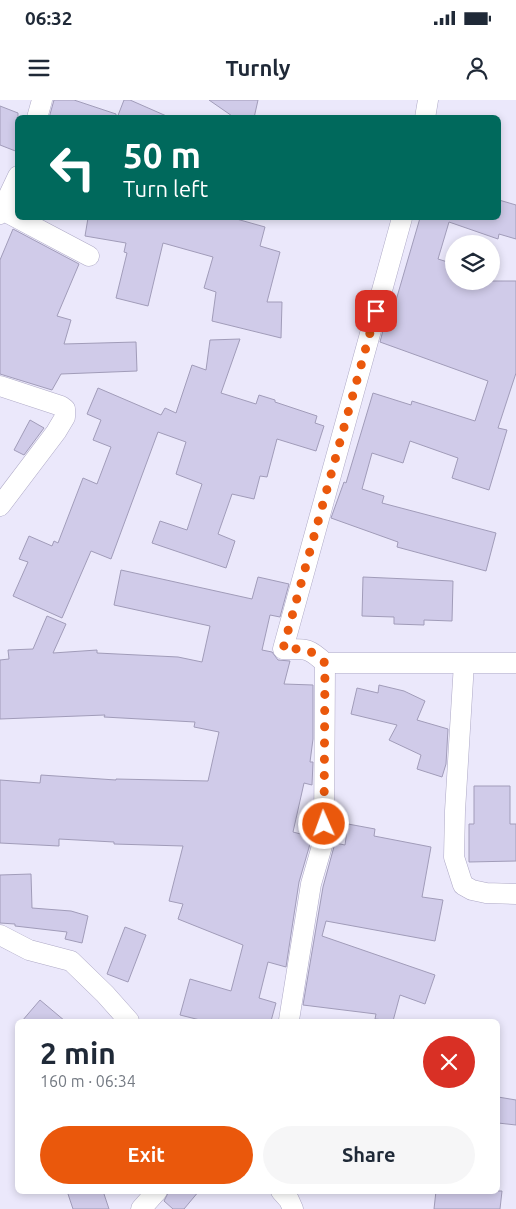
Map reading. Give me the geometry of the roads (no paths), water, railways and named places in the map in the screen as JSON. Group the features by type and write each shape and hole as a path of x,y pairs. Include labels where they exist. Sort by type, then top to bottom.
{"street":[{"path":"38,115 42,100"},
{"path":"426,115 428,100"},
{"path":"15,182 1,212 15,219"},
{"path":"17,220 89,256"},
{"path":"401,220 283,649 313,651 325,663 516,663"},
{"path":"0,386 60,406 65,410 65,417 56,432 0,506"},
{"path":"289,1019 311,884 324,840 325,663"},
{"path":"464,663 454,857 463,885 472,890 486,893 516,894"},
{"path":"0,935 29,950 71,961 127,1019"},
{"path":"141,1209 154,1194"},
{"path":"284,1194 293,1209"}]}
